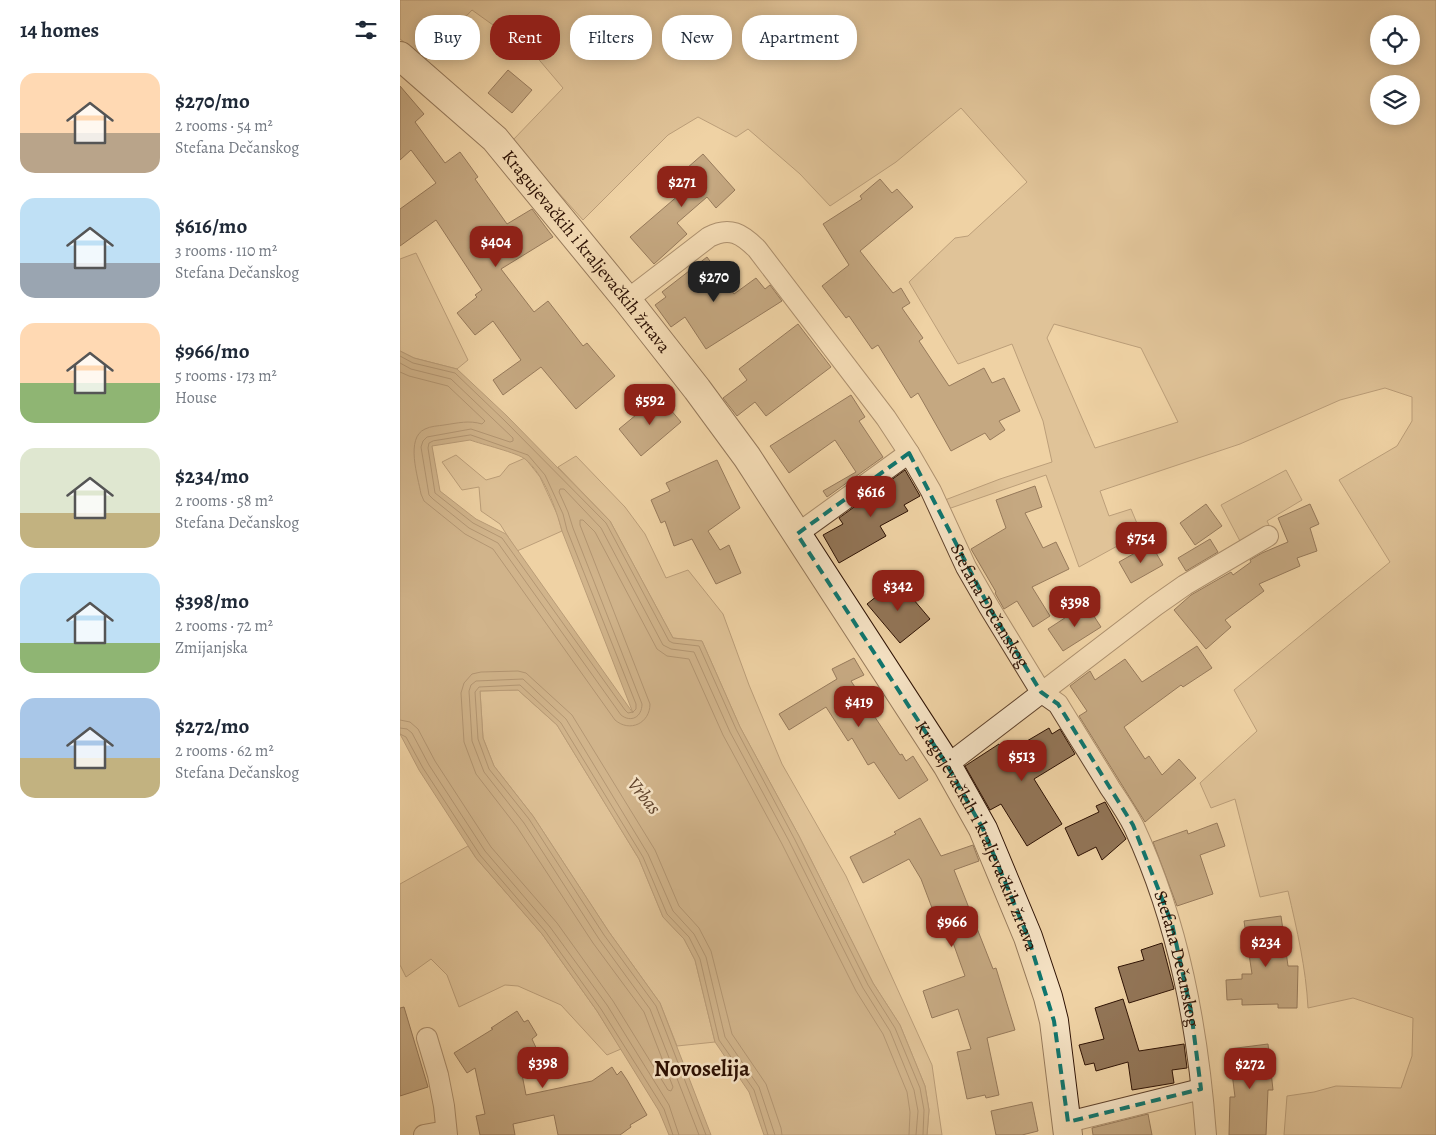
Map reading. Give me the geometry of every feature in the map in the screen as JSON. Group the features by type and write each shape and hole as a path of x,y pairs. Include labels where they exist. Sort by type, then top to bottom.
{"street":[{"name":"Kragujevačkih i kraljevačkih žrtava","path":"400,56 496,139 723,422 748,457 948,764 983,829 1028,937 1054,1021 1068,1129"},
{"name":"Stefana Dečanskog","path":"627,300 709,237 720,232 740,235 757,250 886,418 910,453 931,491 966,567 984,599 1041,692 1058,704 1133,825 1154,874 1172,924 1182,966 1199,1056 1206,1135"},
{"path":"797,534 910,453"},
{"path":"948,764 1185,585 1268,536"},
{"path":"424,1135 446,1133 440,1083 427,1038"},
{"path":"1068,1129 1201,1090"}],"highlighted area":[{"path":"909,453 989,607 1041,692 1058,704 1133,825 1172,924 1191,1011 1201,1089 1068,1122 1054,1021 1028,937 983,829 947,765 797,534"}],"shaded area":[{"path":"400,0 1436,0 1436,1135 1284,1135 1287,1096 1336,1086 1401,1088 1412,1056 1413,1018 1353,998 1308,1008 1303,964 1288,891 1260,897 1235,799 1211,808 1200,783 1257,731 1234,690 1390,562 1339,480 1397,446 1412,421 1412,397 1385,388 1340,400 1240,444 1100,491 1109,516 1131,509 1141,533 1079,567 1046,475 948,509 945,500 1052,462 1043,421 1012,344 958,364 909,282 955,238 968,236 1027,182 961,108 896,162 830,206 800,174 748,129 736,137 698,117 668,135 583,220 512,141 563,88 539,60 560,60 560,15 490,15 490,23 472,10 467,15 415,15 415,51 400,39","holes":["1054,324 1141,348 1178,422 1095,448 1047,338"]},
{"path":"416,253 468,360 457,369 414,358 400,351 400,259"},
{"path":"456,455 486,480 500,476 509,465 525,458 540,477 558,516 562,531 517,551 500,524 481,511 479,487 462,490 442,462"},
{"path":"576,456 625,507 645,534 666,578 688,570 723,614 749,685 782,764 846,876 932,1065 942,1135 927,1135 929,1110 925,1086 900,1025 873,983 799,836 740,727 702,641 673,638 610,521 558,467"},
{"path":"1286,470 1302,500 1267,521 1269,525 1240,541 1221,505"},
{"path":"518,690 557,725 639,859 663,917 684,939 695,960 715,1042 677,1046 660,1003 609,932 533,816 494,766 483,738 480,691"},
{"path":"468,846 476,858 542,934 597,1011 621,1049 607,1055 561,1005 518,986 505,985 459,1007 447,975 431,959 406,977 400,965 400,884"}],"water":[{"name":"Vrbas","path":"400,351 414,358 457,369 507,416 610,521 673,638 702,641 740,727 799,836 873,983 900,1025 925,1086 929,1110 927,1135 764,1135 749,1092 715,1042 695,960 684,939 663,917 639,859 557,725 518,690 480,691 483,738 494,766 533,816 609,932 660,1003 711,1135 669,1135 659,1111 597,1011 542,934 476,858 419,770 400,734","holes":["470,440 521,457 532,465 538,473 553,503 562,531 633,713 506,534 476,519 440,491 432,446"]}],"building":[{"path":"508,70 532,90 512,113 488,93"},
{"path":"400,86 424,114 415,122 445,163 460,152 478,177 475,179 507,224 532,209 553,237 501,269 534,312 548,301 583,346 587,343 615,376 576,409 541,367 503,395 493,380 521,360 493,321 475,335 457,313 477,297 475,295 482,290 436,220 400,246 400,209 436,183 411,150 400,160"},
{"path":"703,154 735,190 716,208 707,197 677,223 687,234 654,264 630,237 680,194 670,183"},
{"path":"880,179 892,193 897,189 913,207 860,251 893,293 901,288 910,303 902,308 923,338 919,341 949,386 984,368 992,383 1004,378 1020,411 999,421 1005,430 990,440 985,433 951,451 918,393 911,398 878,345 872,349 849,316 846,318 822,286 849,265 823,224 862,199 860,196"},
{"path":"707,257 734,294 756,278 765,289 770,285 782,301 706,349 685,317 671,327 655,305 666,297 662,292"},
{"path":"798,324 831,367 766,416 755,402 737,416 723,398 747,380 739,369"},
{"path":"851,395 865,417 859,421 883,457 827,497 823,491 856,472 835,440 789,473 770,446"},
{"path":"659,396 681,422 641,456 619,429"},
{"path":"717,460 740,508 708,531 720,550 729,545 741,573 716,584 692,539 674,546 665,521 661,523 651,500 670,491 666,483"},
{"path":"905,470 920,496 904,505 908,511 880,526 886,536 839,563 823,535 843,524 839,518"},
{"path":"1035,486 1042,507 1025,513 1043,548 1056,542 1069,569 1032,587 1050,616 1033,627 1017,601 1004,609 971,549 1006,528 996,500"},
{"path":"1206,504 1222,526 1195,545 1180,523"},
{"path":"1310,504 1319,524 1310,528 1317,551 1297,558 1300,566 1259,584 1264,591 1225,620 1231,627 1206,649 1174,610 1191,595 1231,572 1233,575 1251,562 1250,560 1262,553 1288,542 1278,518"},
{"path":"1210,539 1218,552 1186,571 1178,558"},
{"path":"1151,544 1163,565 1131,583 1119,562"},
{"path":"897,580 930,619 900,643 867,604"},
{"path":"1086,604 1101,627 1063,651 1048,629"},
{"path":"1197,646 1212,668 1183,687 1181,685 1124,727 1145,759 1149,756 1162,775 1179,759 1196,778 1145,822 1079,716 1087,711 1070,686 1090,671 1095,680 1125,659 1142,682"},
{"path":"854,658 864,675 851,681 900,755 902,754 906,761 913,756 928,780 899,799 874,762 868,765 852,738 848,741 826,707 789,730 779,714 837,679 832,669"},
{"path":"1049,728 1052,734 1060,729 1075,754 1034,779 1062,824 1027,846 1001,804 990,810 965,766 999,744 1005,754"},
{"path":"1105,802 1126,839 1102,860 1096,847 1078,856 1065,828 1099,812 1096,806"},
{"path":"920,818 941,856 973,845 979,861 954,870 993,969 996,968 1015,1030 987,1038 999,1095 986,1098 985,1095 967,1099 957,1052 971,1049 958,1009 932,1018 923,991 965,976 947,926 940,929 921,879 909,859 863,883 850,857 896,834 894,832"},
{"path":"1217,823 1225,846 1200,855 1213,894 1177,906 1153,842 1187,830 1188,834"},
{"path":"1281,916 1288,966 1298,966 1297,1008 1278,1008 1278,1004 1242,1005 1242,999 1227,1000 1226,980 1242,979 1242,974 1252,974 1244,921"},
{"path":"1162,943 1174,989 1129,1003 1118,967 1144,960 1141,950"},
{"path":"1123,999 1139,1051 1184,1044 1187,1068 1172,1070 1174,1083 1132,1090 1128,1062 1096,1071 1094,1063 1085,1065 1079,1045 1104,1039 1095,1008"},
{"path":"404,1007 428,1087 400,1096 400,1008"},
{"path":"517,1011 524,1022 528,1020 537,1035 532,1039 539,1054 520,1064 526,1095 592,1081 612,1067 617,1075 621,1071 647,1115 630,1125 631,1127 620,1135 558,1135 554,1115 513,1124 515,1135 480,1135 476,1116 485,1114 475,1068 467,1073 454,1053 493,1029 491,1028"},
{"path":"1268,1044 1273,1090 1268,1090 1266,1135 1229,1135 1230,1097 1235,1097 1229,1049"},
{"path":"1032,1102 1038,1131 1022,1135 996,1135 991,1111"},
{"path":"1148,1114 1152,1135 1093,1135 1092,1128"}],"district":[{"name":"Novoselija","path":"702,1069"}]}
